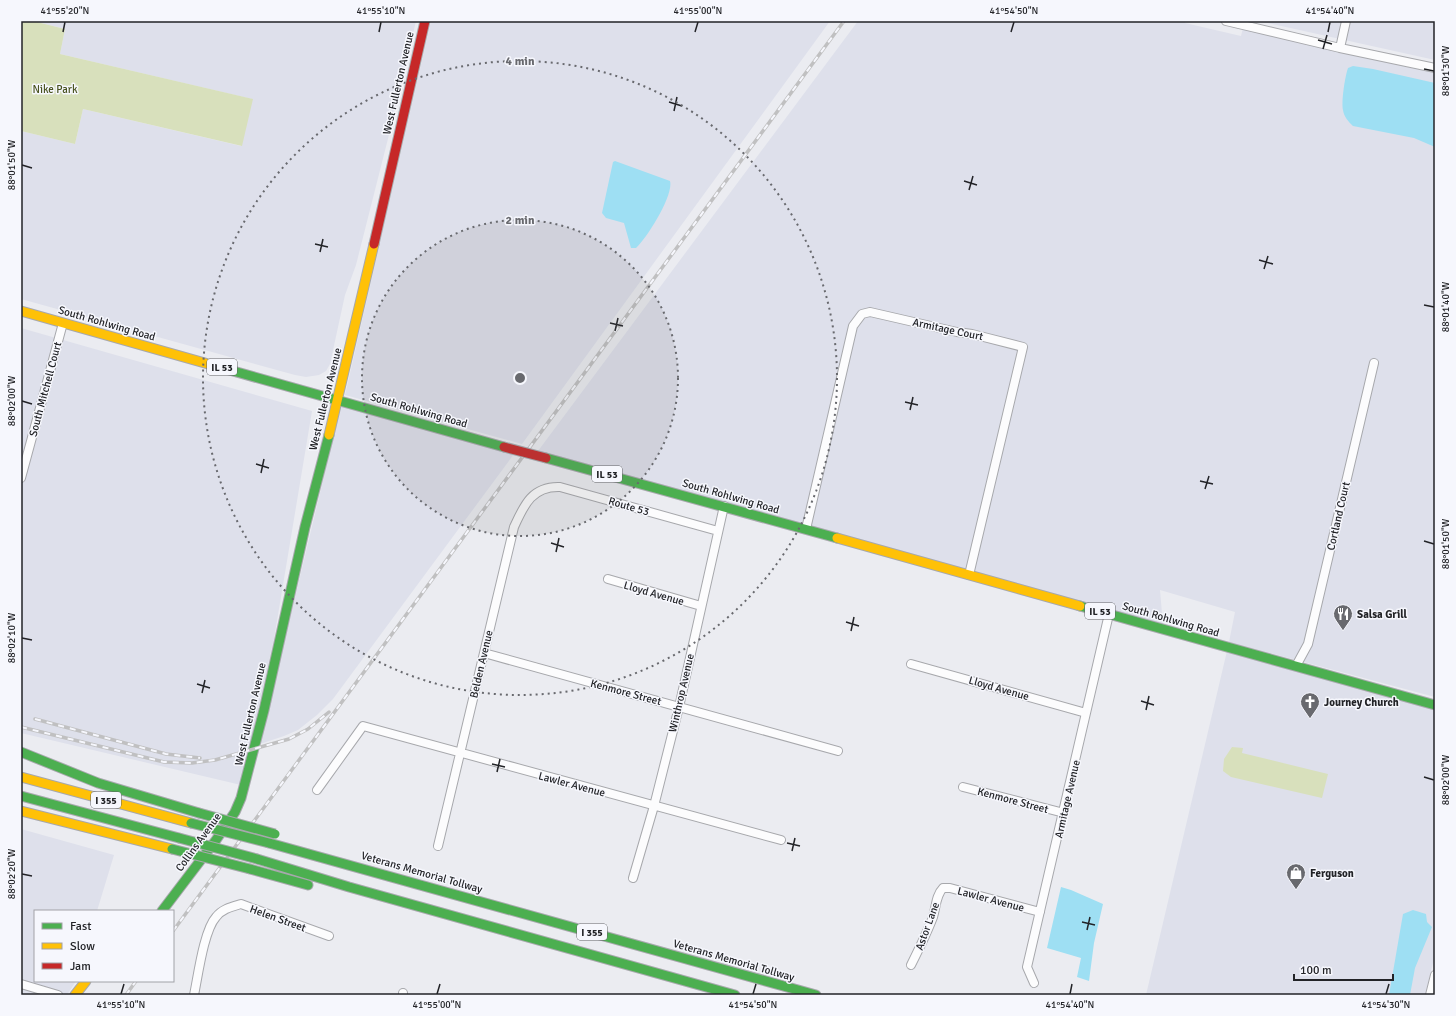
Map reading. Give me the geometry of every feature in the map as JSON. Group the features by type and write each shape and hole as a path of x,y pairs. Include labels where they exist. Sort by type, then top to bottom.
{"main road":[{"name":"West Fullerton Avenue","path":"246,782 264,710 304,527 338,399 425,21"},
{"name":"South Rohlwing Road","path":"21,311 1435,705"},
{"path":"21,752 98,782 199,813 278,835"},
{"name":"Veterans Memorial Tollway","path":"21,777 368,869 816,995"},
{"name":"Collins Avenue","path":"163,910 216,840 235,812 246,782"},
{"name":"I 355","path":"21,796 180,838 735,995"},
{"path":"21,811 355,897 438,912"},
{"path":"295,841 368,869"},
{"path":"75,995 85,982"}],"street":[{"path":"1226,21 1340,48 1435,68"},
{"path":"1340,48 1346,21"},
{"name":"Armitage Court","path":"806,529 853,326 862,314 870,312 972,334 1023,347 969,575"},
{"name":"South Mitchell Court","path":"21,478 63,323"},
{"name":"Cortland Court","path":"1296,666 1308,644 1374,363"},
{"name":"Route 53","path":"540,490 560,487 718,531"},
{"name":"Belden Avenue","path":"438,846 514,527 524,506 540,490"},
{"name":"Winthrop Avenue","path":"633,878 654,806 679,707 700,606 724,506"},
{"name":"Lloyd Avenue","path":"608,580 700,606"},
{"name":"Armitage Avenue","path":"1034,983 1027,967 1110,614"},
{"name":"Kenmore Street","path":"484,653 838,751"},
{"name":"Lloyd Avenue","path":"911,664 1086,713"},
{"name":"Lawler Avenue","path":"317,790 363,726 781,840"},
{"name":"Kenmore Street","path":"963,787 1064,813"},
{"name":"Lawler Avenue","path":"943,888 950,888 1040,912"},
{"name":"Astor Lane","path":"911,965 927,932 938,895 943,888"},
{"name":"Helen Street","path":"194,995 206,937 211,923 216,916 226,908 240,904 329,936"},
{"path":"1430,995 1435,976"},
{"path":"21,984 58,995"}],"shaded area":[{"path":"33,21 416,21 356,265 345,295 330,364 326,371 319,375 306,377 295,375 21,299 21,131 75,144 83,109 241,146 252,99 60,54 65,29"},
{"path":"431,21 830,21 522,444 345,395"},
{"path":"858,21 1185,21 1185,23 1241,36 1243,28 1435,72 1435,697 1229,642 1235,612 1160,590 1163,625 538,451"},
{"path":"1259,21 1435,21 1435,60"},
{"path":"21,328 312,411 274,639 241,785 21,733"},
{"path":"341,405 514,454 333,699 317,715 298,730 260,744"},
{"path":"1227,651 1435,709 1435,955 1425,995 1146,995"},
{"path":"21,829 114,855 97,910 34,910 34,982 75,982 67,995 21,995"}],"green space":[{"name":"Nike Park","path":"21,21 33,21 65,29 60,54 253,99 242,146 83,109 75,144 21,131"},
{"path":"1232,747 1243,748 1242,753 1328,774 1322,798 1231,777 1223,771 1224,759"}],"water":[{"path":"1353,66 1435,83 1435,147 1414,138 1353,126 1344,115 1343,102 1348,68"},
{"path":"615,161 670,181 668,196 659,216 647,235 636,248 631,248 624,223 606,218 602,213 613,162"},
{"path":"1061,887 1103,904 1094,943 1089,981 1077,977 1081,958 1047,948"},
{"path":"1413,910 1426,914 1427,922 1432,927 1415,968 1410,995 1389,995 1403,914"}],"railway":[{"path":"174,930 844,21"},
{"path":"21,727 164,762 192,763 215,760 289,739 308,729 329,712"},
{"path":"35,719 166,754 200,758"},
{"path":"126,995 135,982"}],"traffic: fast":[{"path":"226,369 504,447"},
{"path":"163,910 216,840 235,812 241,798 264,710 305,527 329,435"},
{"path":"546,458 837,538"},
{"path":"1080,606 1435,705"},
{"path":"21,752 98,783 199,813"},
{"path":"21,796 179,838"},
{"path":"199,813 275,834"},
{"path":"191,823 269,843"},
{"path":"179,838 257,859"},
{"path":"269,843 816,995"},
{"path":"172,849 250,869"},
{"path":"257,859 349,887 735,995"},
{"path":"250,869 308,885"}],"traffic: slow":[{"path":"329,435 374,244"},
{"path":"21,311 226,369"},
{"path":"837,538 1080,606"},
{"path":"21,777 191,823"},
{"path":"21,811 172,849"},
{"path":"75,995 85,982"}],"traffic: jam":[{"path":"374,244 425,21"},
{"path":"504,447 546,458"}],"place":[{"name":"Salsa Grill","path":"1343,631"},
{"name":"Journey Church","path":"1310,719"},
{"name":"Ferguson","path":"1296,890"}]}
